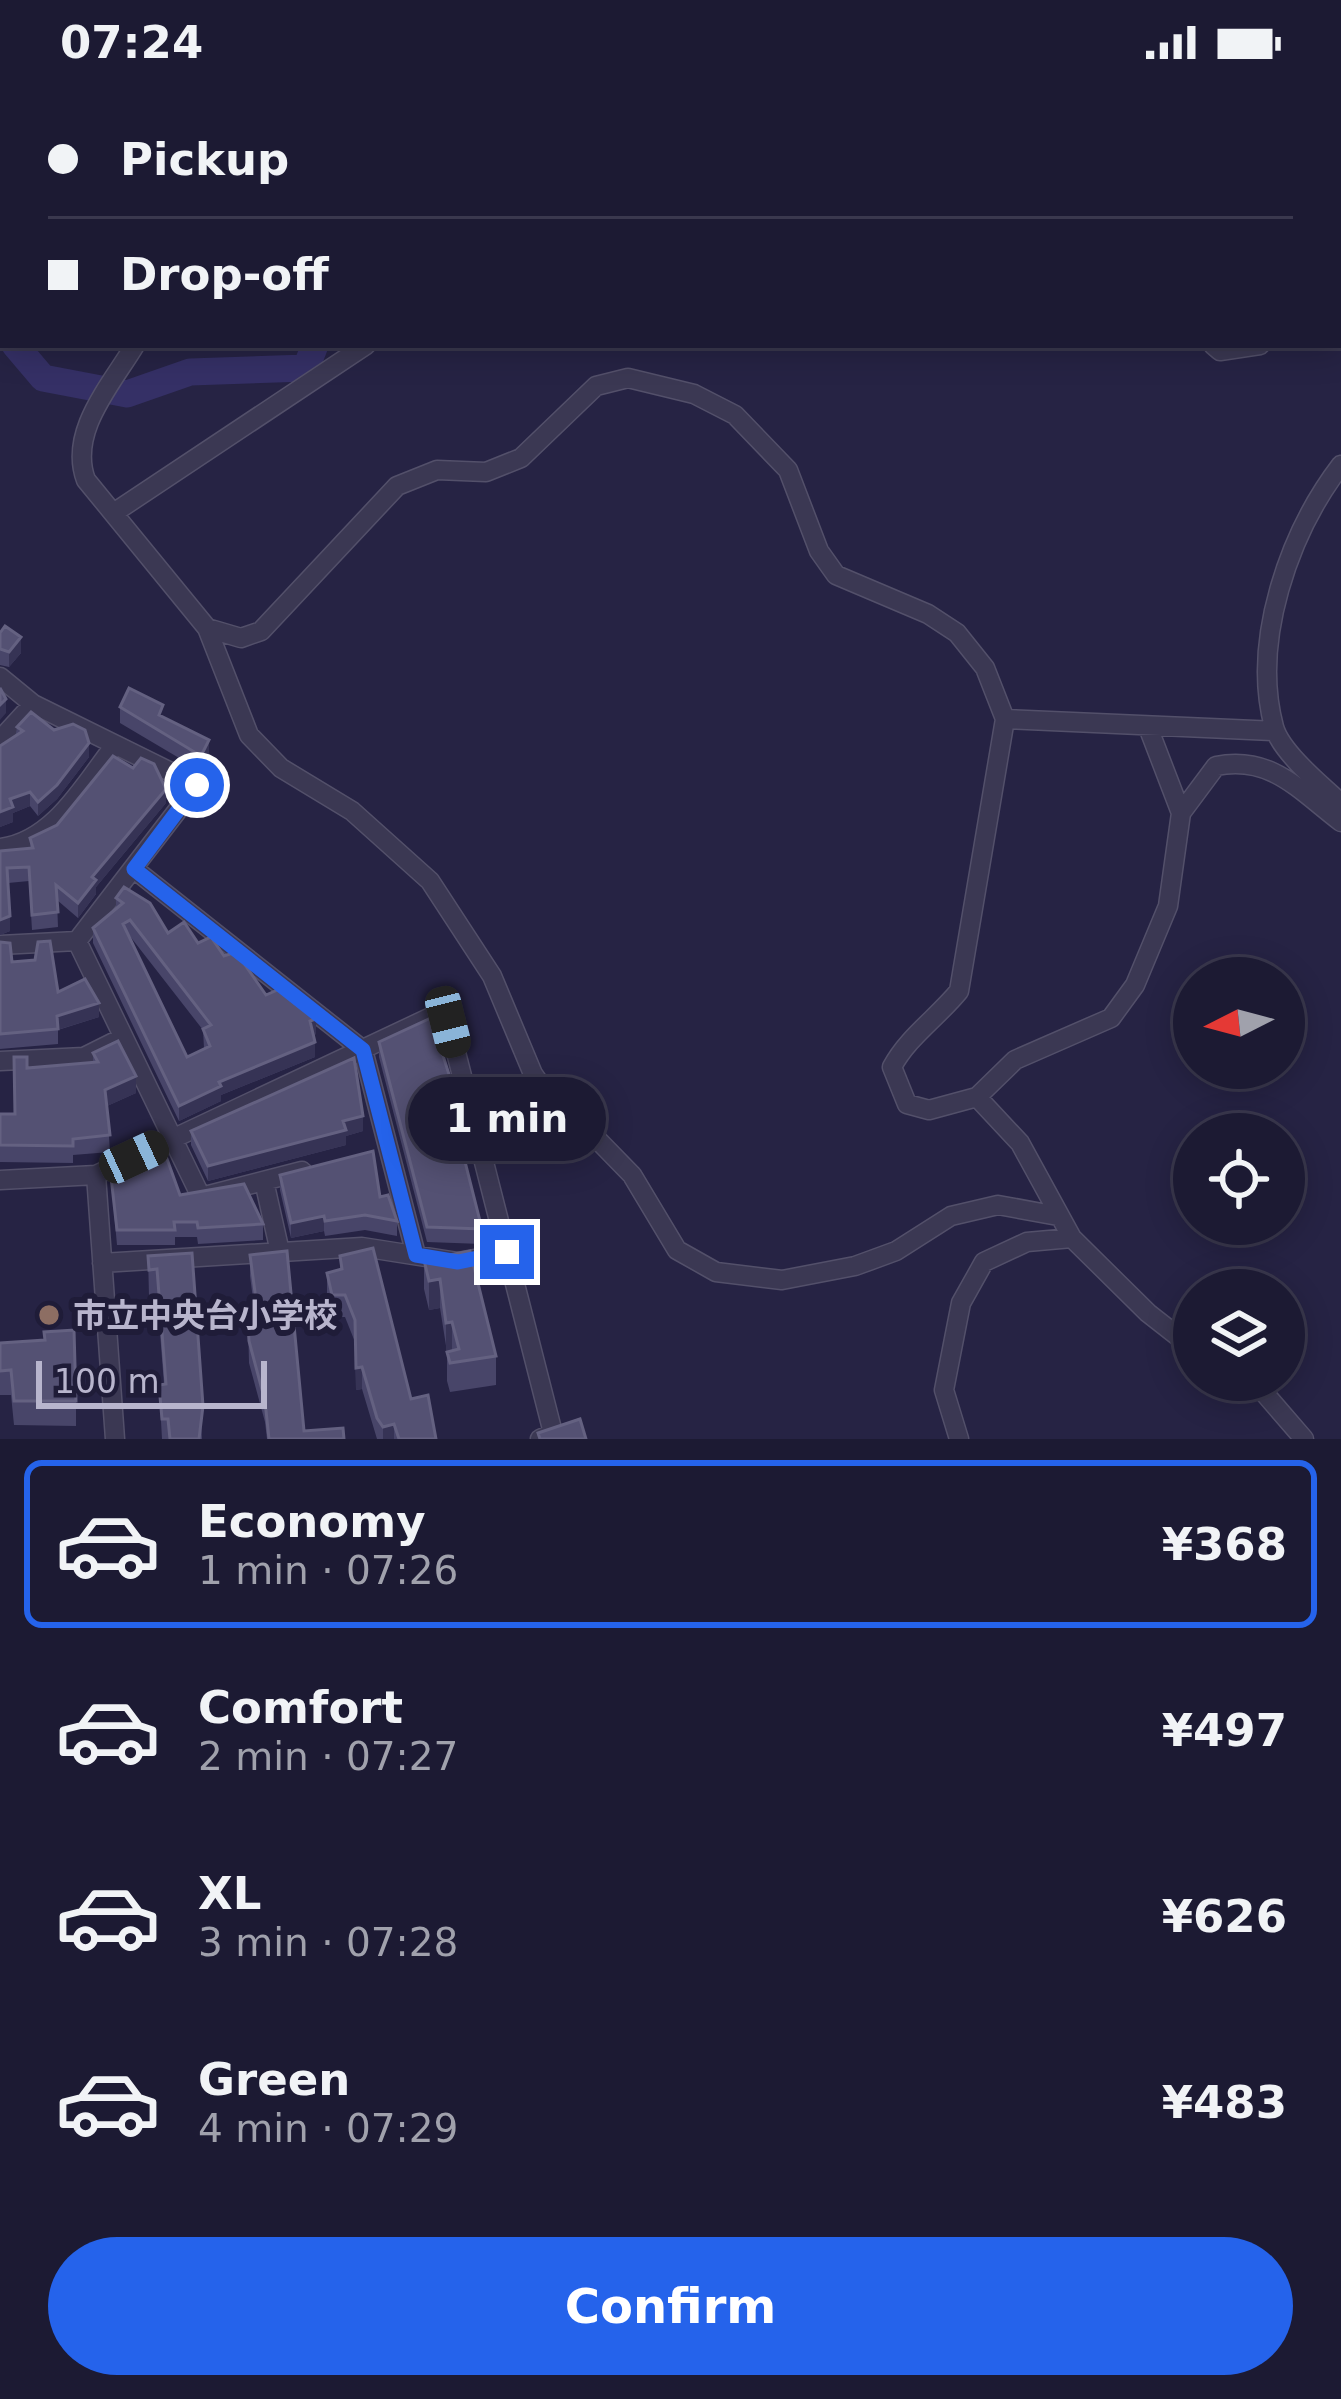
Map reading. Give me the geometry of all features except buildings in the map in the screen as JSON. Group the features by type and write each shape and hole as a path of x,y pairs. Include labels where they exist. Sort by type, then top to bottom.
{"street":[{"path":"133,348 84,432 79,455 86,480 208,628 249,735 281,767 352,811 430,881 493,976 532,1074 558,1110 592,1134 632,1175 677,1250 716,1273 782,1280 855,1266 896,1251 951,1216 998,1205 1058,1216"},
{"path":"115,512 361,348"},
{"path":"208,628 241,638 261,631 398,486 437,470 486,472 520,458 596,386 628,378 694,394 735,416 788,470 820,551 836,575 928,614 957,633 985,668 1004,718 959,991 932,1024 904,1044 892,1067 907,1104 929,1110 977,1097 1015,1060 1111,1018 1135,985 1168,906 1181,813 1216,766 1245,760 1278,773 1341,822"},
{"path":"1341,465 1298,537 1276,603 1269,668 1275,731 1341,803"},
{"path":"0,677 33,704 197,785 76,941 0,945"},
{"path":"0,740 33,704"},
{"path":"1004,718 1275,731"},
{"path":"1148,727 1181,813"},
{"path":"0,848 36,836 56,820 115,745"},
{"path":"134,869 363,1050 416,1255"},
{"path":"76,941 201,1197 326,1165"},
{"path":"0,1180 96,1175 433,1016 448,1022 553,1432 540,1439"},
{"path":"0,1061 84,1057 122,1038"},
{"path":"977,1097 1020,1143 1072,1238 1173,1333"},
{"path":"368,1154 388,1148"},
{"path":"96,1175 115,1439"},
{"path":"264,1181 280,1252"},
{"path":"958,1439 944,1390 961,1303 984,1262 1027,1242 1072,1238"},
{"path":"102,1263 362,1247 458,1262 507,1252"},
{"path":"1271,1401 1304,1439"}],"waterway":[{"path":"18,348 43,378 127,394 190,372 306,368 314,348"}],"place":[{"name":"市立中央台小学校","path":"49,1315"}],"route":[{"path":"197,785 134,869 363,1050 416,1255 458,1262 507,1252"}]}
